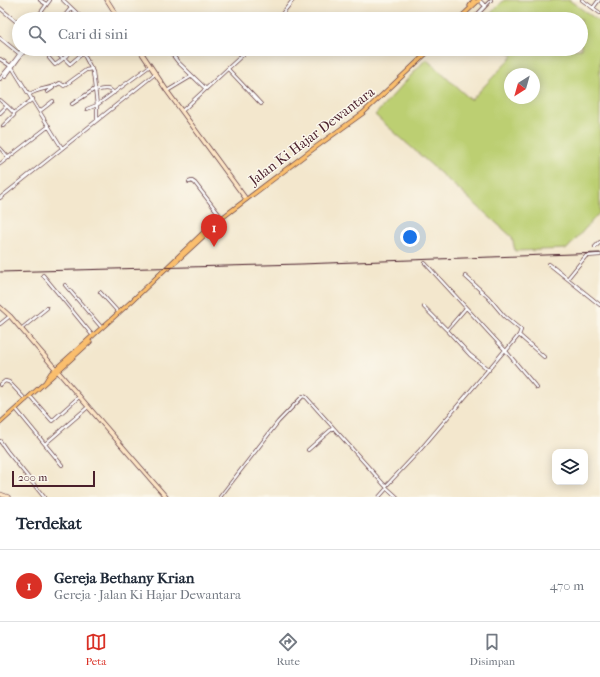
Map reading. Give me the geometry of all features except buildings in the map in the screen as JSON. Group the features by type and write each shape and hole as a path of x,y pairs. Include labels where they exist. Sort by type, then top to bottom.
{"main road":[{"path":"107,0 115,12"},
{"path":"467,12 474,0"},
{"path":"468,12 480,1"},
{"path":"144,56 154,73 246,199"},
{"name":"Jalan Ki Hajar Dewantara","path":"56,370 212,225 363,113 424,56"},
{"name":"Jalan Ki Hajar Dewantara","path":"0,423 26,400 46,380 48,376 141,296 221,219"},
{"path":"0,307 10,316 80,396 166,497"},
{"path":"0,494 8,497"}],"street":[{"path":"40,0 46,4"},
{"path":"41,12 50,0"},
{"path":"63,0 75,12"},
{"path":"284,12 293,0"},
{"path":"478,12 492,0"},
{"path":"582,0 600,13"},
{"path":"593,8 599,0"},
{"path":"480,1 484,6"},
{"path":"0,8 12,18"},
{"path":"68,12 71,8"},
{"path":"0,38 12,48"},
{"path":"0,78 20,56"},
{"path":"60,56 70,64 79,56"},
{"path":"85,56 92,70 97,105 97,119"},
{"path":"173,56 206,89"},
{"path":"182,111 242,56"},
{"path":"49,58 55,65 64,58"},
{"path":"0,59 10,66 30,94 62,148"},
{"path":"5,77 10,66"},
{"path":"87,109 97,105 150,66"},
{"path":"228,69 261,104"},
{"path":"47,92 60,83 64,86 86,70 92,70"},
{"path":"0,198 154,73"},
{"path":"167,91 192,76"},
{"path":"30,94 44,88 53,88"},
{"path":"72,104 95,90 105,88 112,90 114,93"},
{"path":"3,126 14,115 14,113 33,99"},
{"path":"0,100 14,113"},
{"path":"40,111 53,101"},
{"path":"0,113 7,106"},
{"path":"0,164 49,126"},
{"path":"0,148 9,158"},
{"path":"189,182 192,181 195,183 221,219"},
{"path":"596,247 600,242"},
{"path":"568,278 586,256 600,255"},
{"path":"425,263 505,350 537,388"},
{"path":"550,264 600,305"},
{"path":"42,275 93,336"},
{"path":"378,497 519,335 520,330 504,316 488,297 466,276"},
{"path":"65,285 102,328"},
{"path":"100,292 119,312"},
{"path":"424,307 470,355 489,370"},
{"path":"21,329 47,308"},
{"path":"447,330 466,308"},
{"path":"0,324 10,316"},
{"path":"519,335 544,357"},
{"path":"0,385 5,381 8,381 26,400"},
{"path":"30,396 52,421 80,396"},
{"path":"220,497 278,422 302,396 306,397 397,497"},
{"path":"45,444 88,406"},
{"path":"16,408 62,465"},
{"path":"308,450 333,428"},
{"path":"0,441 44,497"}],"green space":[{"path":"504,0 569,0 586,12 492,12"},
{"path":"588,13 600,22 600,212 567,249 515,251 512,237 375,115 426,59 471,100 513,56 588,56"}],"railway":[{"path":"0,272 301,264 600,253"}],"place":[{"name":"Gereja Bethany Krian","path":"214,247"}]}
